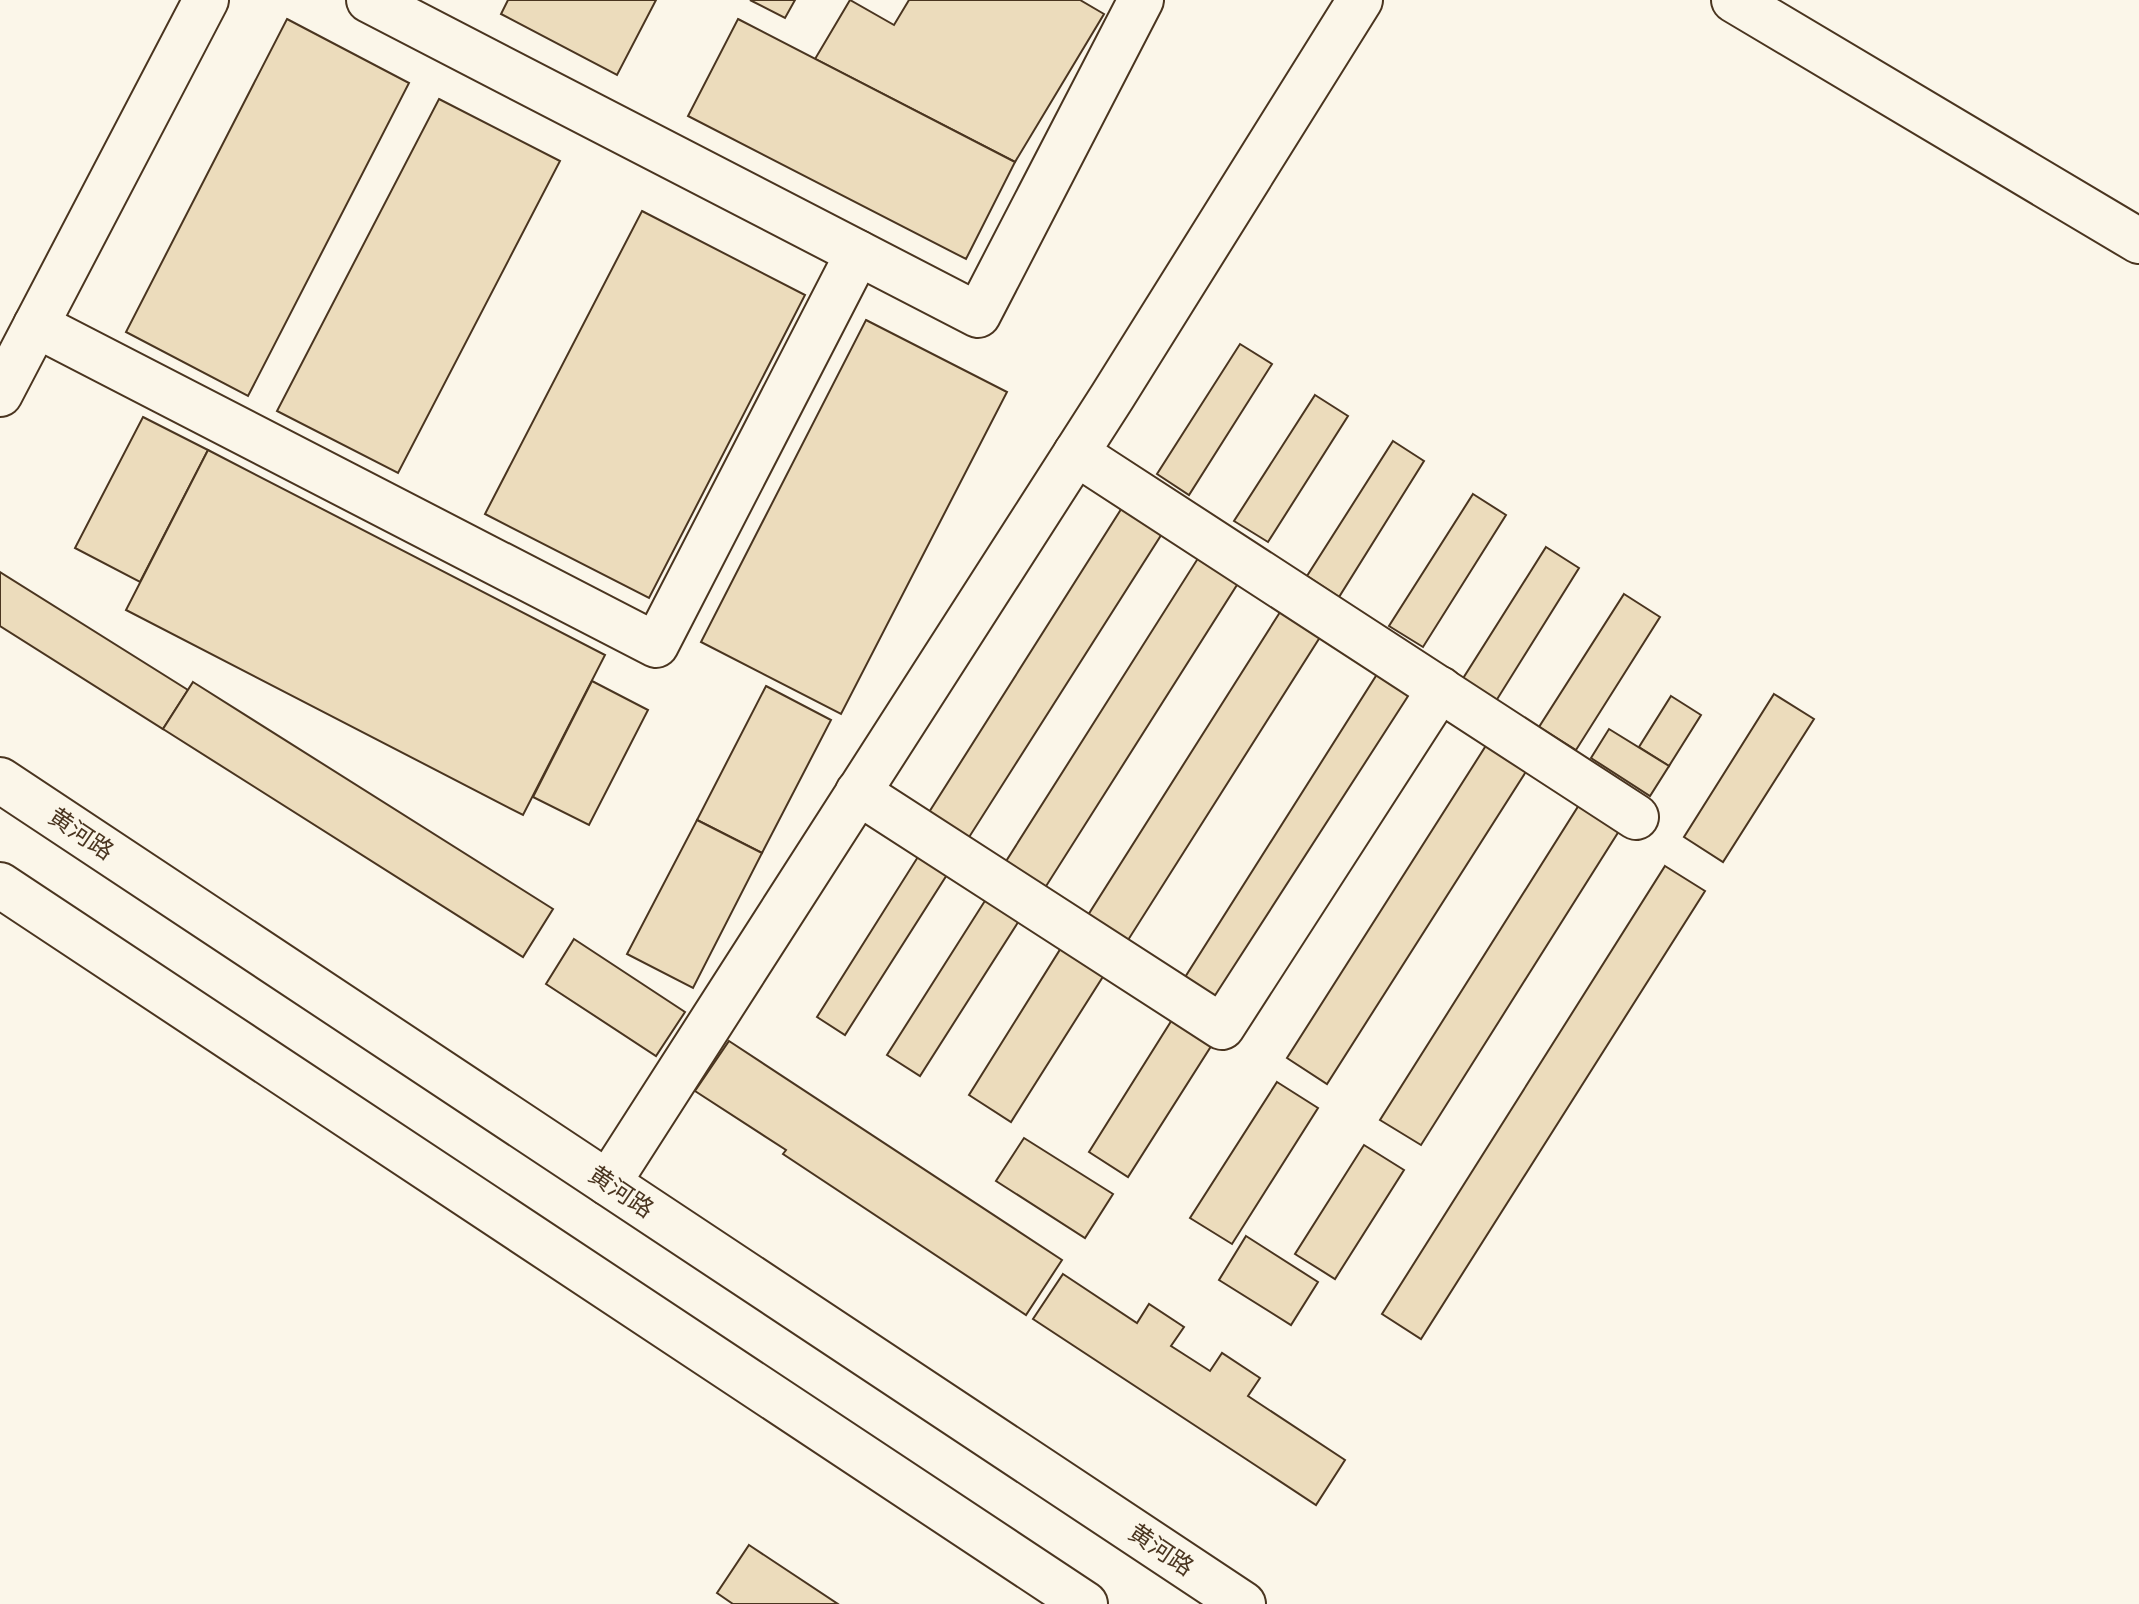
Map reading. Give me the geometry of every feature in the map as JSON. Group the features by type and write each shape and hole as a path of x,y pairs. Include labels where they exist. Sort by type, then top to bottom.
{"main road":[{"path":"0,394 206,0"},
{"path":"369,0 978,315 1141,0"},
{"path":"608,1183 1076,453 1360,0"},
{"path":"1734,0 2139,241"},
{"path":"36,325 656,645 858,253"},
{"path":"1076,453 1636,817"},
{"path":"858,792 1222,1027 1440,689"},
{"name":"黄河路","path":"0,780 1243,1604"},
{"path":"0,885 1085,1604"}],"building":[{"path":"508,0 656,0 617,75 501,14"},
{"path":"750,0 795,0 785,18"},
{"path":"850,0 894,25 909,0 1080,0 1104,14 1015,162 815,59"},
{"path":"287,19 409,83 248,396 126,332"},
{"path":"738,19 1015,162 966,259 688,116"},
{"path":"439,99 560,161 398,473 277,411"},
{"path":"642,211 805,295 649,598 485,514"},
{"path":"866,320 1007,392 841,714 701,642"},
{"path":"1240,344 1272,364 1189,495 1157,474"},
{"path":"1315,395 1348,416 1268,542 1234,521"},
{"path":"143,417 208,450 140,582 75,548"},
{"path":"1393,441 1424,461 1339,597 1307,576"},
{"path":"208,450 605,655 523,815 126,610"},
{"path":"1473,494 1506,515 1423,647 1389,626"},
{"path":"1125,503 1165,529 966,842 926,817"},
{"path":"1546,547 1579,568 1496,701 1462,680"},
{"path":"1202,552 1242,577 1043,891 1003,866"},
{"path":"0,572 188,690 163,729 0,626"},
{"path":"1624,594 1660,617 1576,750 1539,727"},
{"path":"1282,609 1322,634 1123,948 1083,923"},
{"path":"1381,668 1421,694 1222,1007 1182,982"},
{"path":"592,681 648,710 589,825 533,797"},
{"path":"193,682 553,909 523,957 163,729"},
{"path":"766,686 831,720 762,853 697,820"},
{"path":"1774,694 1814,719 1723,862 1684,837"},
{"path":"1671,696 1701,715 1669,766 1639,747"},
{"path":"1609,729 1669,766 1650,796 1591,758"},
{"path":"1487,744 1527,770 1327,1084 1287,1058"},
{"path":"1579,805 1619,831 1421,1145 1380,1120"},
{"path":"697,820 762,853 693,988 627,954"},
{"path":"921,852 950,870 845,1035 817,1017"},
{"path":"1665,866 1705,891 1421,1339 1382,1314"},
{"path":"988,896 1022,916 920,1076 887,1055"},
{"path":"574,939 685,1012 656,1056 546,984"},
{"path":"1061,948 1104,975 1011,1122 969,1095"},
{"path":"1175,1015 1215,1040 1128,1177 1089,1152"},
{"path":"729,1041 1062,1260 1026,1315 783,1154 786,1150 695,1091"},
{"path":"1277,1082 1318,1108 1232,1244 1190,1218"},
{"path":"1024,1138 1113,1194 1085,1238 996,1181"},
{"path":"1364,1145 1404,1170 1335,1279 1295,1254"},
{"path":"1246,1236 1318,1282 1291,1325 1219,1280"},
{"path":"1063,1274 1137,1323 1149,1304 1184,1327 1171,1346 1210,1371 1222,1353 1260,1378 1248,1396 1345,1460 1316,1505 1033,1319"},
{"path":"749,1545 838,1604 733,1604 717,1593"}]}
